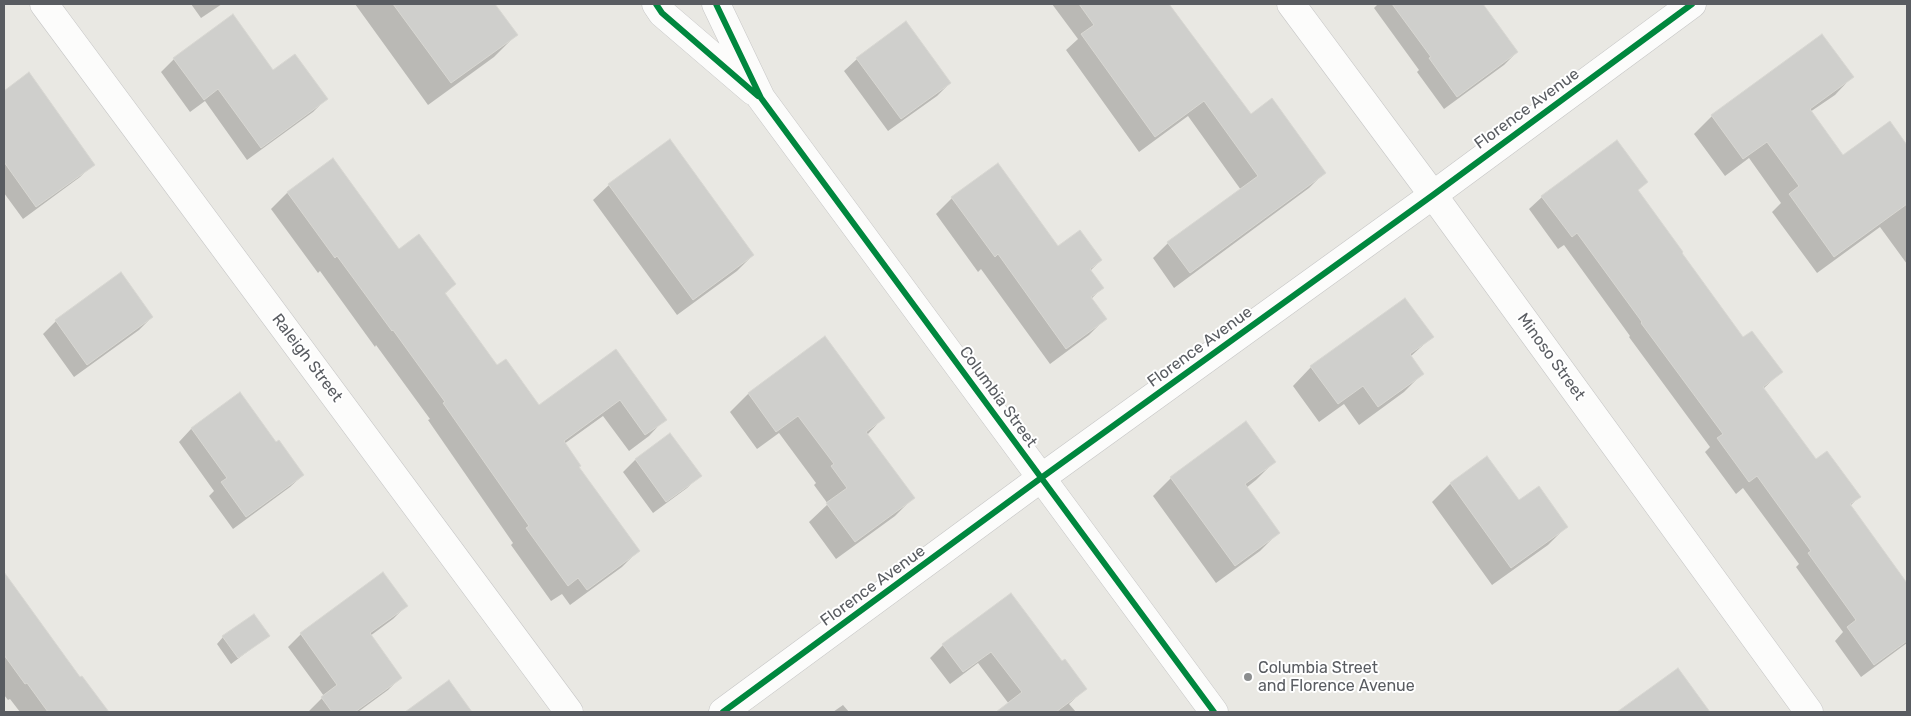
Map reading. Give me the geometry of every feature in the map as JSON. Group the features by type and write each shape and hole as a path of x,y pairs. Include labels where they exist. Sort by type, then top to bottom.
{"street":[{"name":"Raleigh Street","path":"44,4 569,712"},
{"name":"Columbia Street","path":"656,4 662,13 761,98"},
{"name":"Columbia Street","path":"716,4 761,98 1214,712"},
{"name":"Minoso Street","path":"1291,4 1433,195 1809,712"},
{"name":"Florence Avenue","path":"723,712 1692,4"}],"building":[{"path":"393,4 495,4 518,35 451,83"},
{"path":"1079,4 1169,4 1251,114 1272,98 1326,173 1190,273 1167,242 1258,176 1204,101 1155,137 1081,34 1094,25"},
{"path":"1392,4 1483,4 1518,52 1457,97 1429,58 1431,57"},
{"path":"233,14 273,70 295,54 328,99 261,148 218,89 204,100 173,58"},
{"path":"906,21 951,83 901,119 856,58"},
{"path":"1822,34 1854,77 1810,109 1843,155 1890,121 1907,145 1907,204 1834,257 1789,194 1799,186 1767,142 1743,159 1711,115"},
{"path":"29,72 95,165 36,207 4,162 4,91"},
{"path":"670,139 754,255 693,300 608,184"},
{"path":"1617,140 1648,182 1638,190 1682,253 1743,337 1752,331 1783,372 1763,387 1816,459 1827,451 1861,497 1850,504 1907,583 1907,641 1874,665 1847,627 1856,620 1808,553 1811,551 1757,476 1749,482 1717,438 1723,434 1642,322 1577,233 1572,237 1541,196"},
{"path":"333,158 399,249 419,234 456,284 445,293 497,365 506,359 539,405 616,349 667,420 645,435 620,400 564,441 581,466 579,467 640,551 587,590 578,578 568,586 526,528 529,526 443,403 445,402 393,330 337,256 335,258 287,192"},
{"path":"998,163 1058,246 1080,230 1102,260 1090,269 1104,288 1091,297 1107,319 1066,349 998,254 995,257 951,197"},
{"path":"121,272 153,317 87,365 55,320"},
{"path":"1405,298 1434,337 1410,354 1424,374 1378,407 1363,386 1338,404 1310,366"},
{"path":"825,336 885,418 866,432 915,498 855,542 826,503 847,488 831,466 834,464 798,416 776,432 748,393"},
{"path":"240,392 276,442 279,440 304,475 246,517 221,482 227,478 191,428"},
{"path":"1246,421 1276,462 1245,484 1280,533 1235,566 1170,477"},
{"path":"670,433 702,476 666,502 635,459"},
{"path":"1487,456 1519,500 1539,486 1568,527 1511,568 1450,483"},
{"path":"4,572 80,677 82,676 109,712 48,712 27,683 25,684 4,655"},
{"path":"383,572 408,606 370,633 402,678 355,712 332,712 321,697 337,685 300,633"},
{"path":"1011,593 1062,661 1065,659 1087,689 1056,712 996,712 1022,692 991,652 963,672 942,644"},
{"path":"254,614 270,636 238,658 222,636"},
{"path":"1678,668 1710,712 1617,712"},
{"path":"449,680 472,712 405,712"}],"cycle path":[{"path":"656,4 662,13 758,96"},
{"path":"716,4 761,98 1214,712"},
{"path":"723,712 1692,4"}],"place":[{"name":"Columbia Street and Florence Avenue","path":"1248,677"}]}
